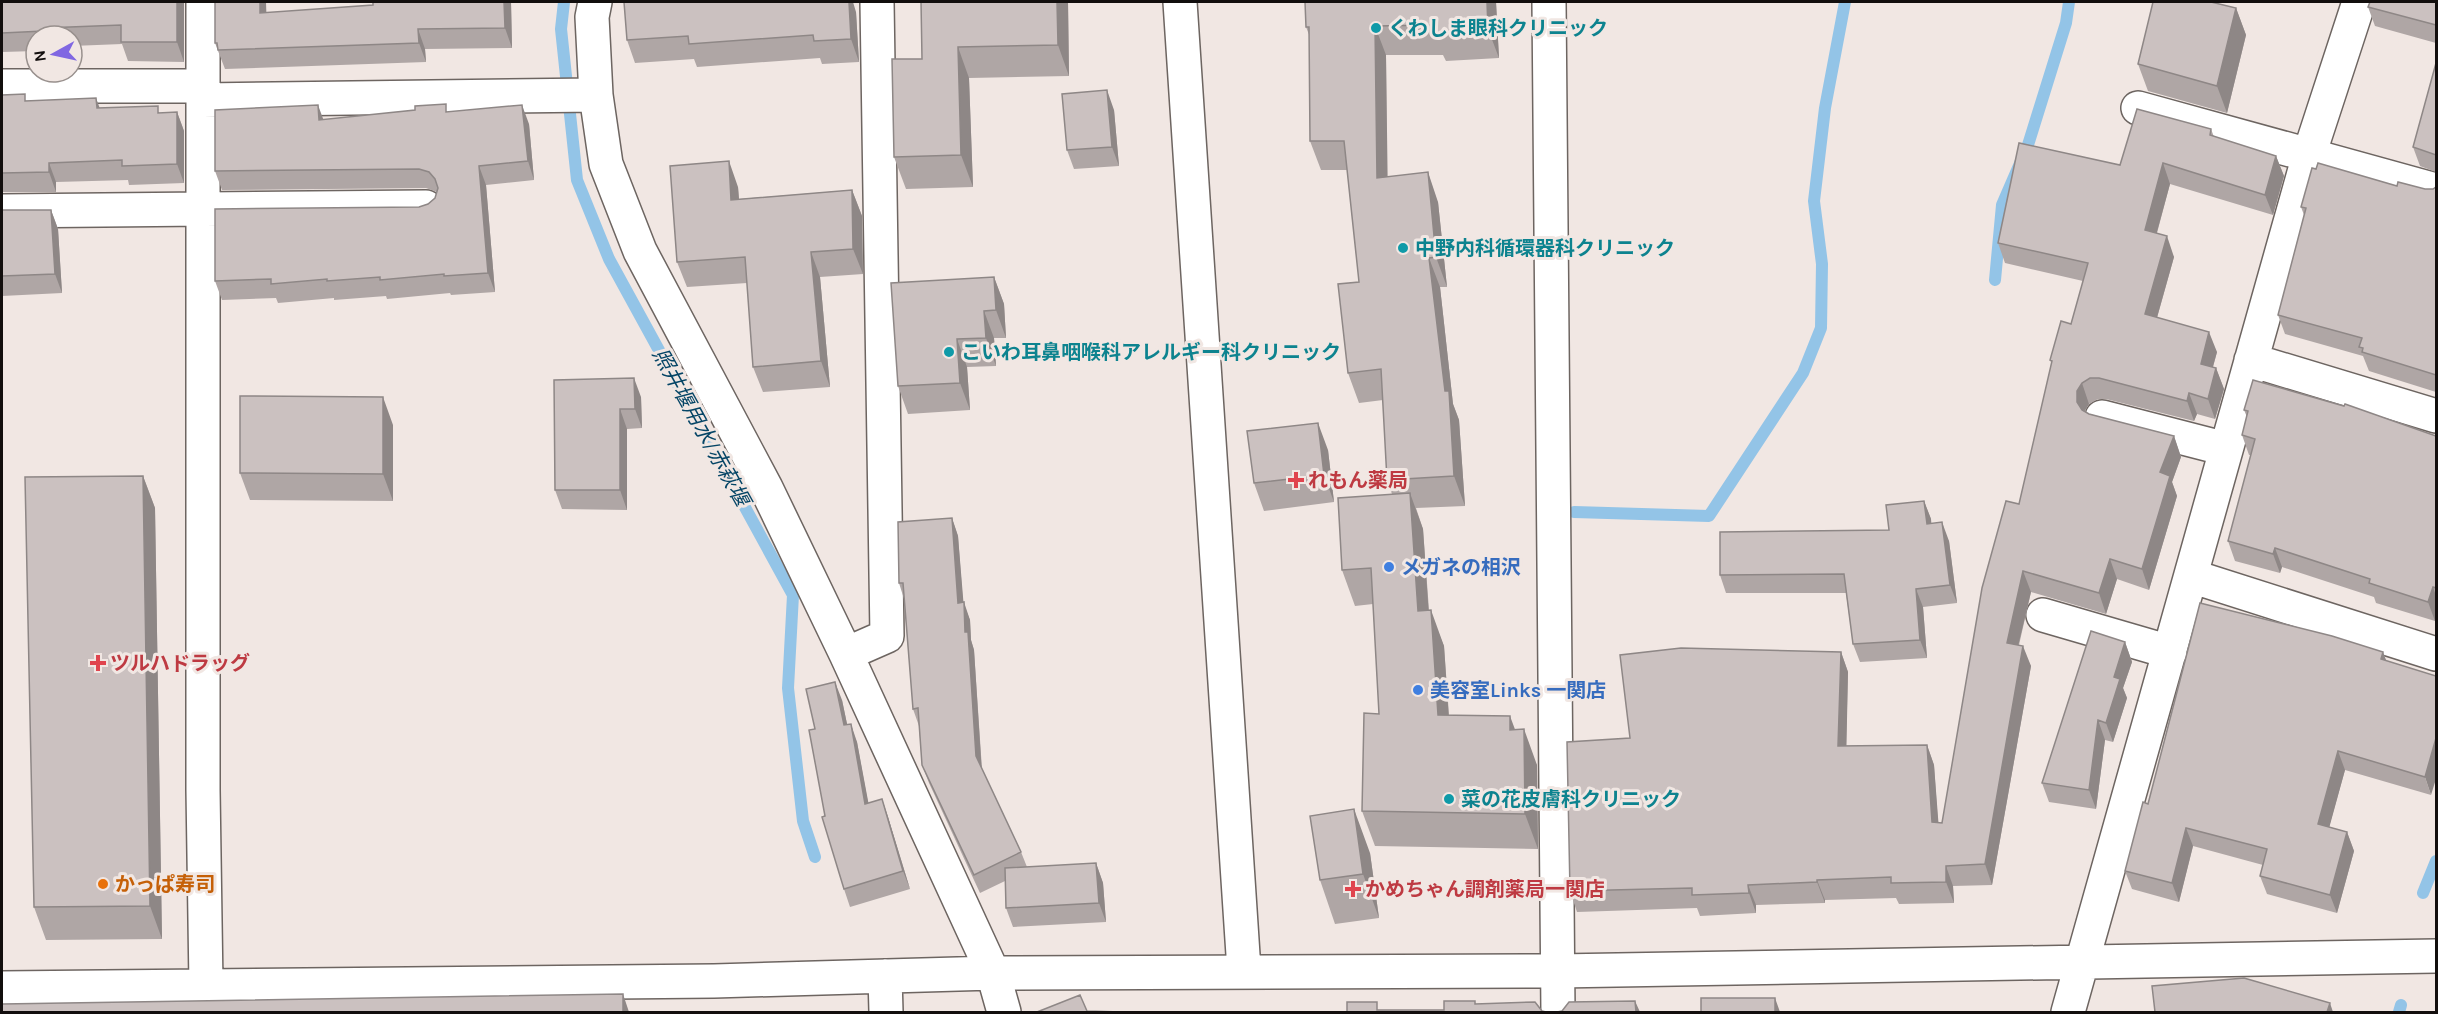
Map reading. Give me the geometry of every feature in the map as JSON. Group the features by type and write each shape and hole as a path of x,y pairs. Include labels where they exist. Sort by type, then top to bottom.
{"street":[{"path":"203,2 203,801 206,985"},
{"path":"595,2 592,17 596,95 606,164 640,251 766,488 846,654 993,973 1004,1012"},
{"path":"846,654 887,636 877,2"},
{"path":"1180,2 1244,970"},
{"path":"1549,2 1558,1012"},
{"path":"2068,1012 2309,155 2360,2"},
{"path":"2,86 203,93 596,95"},
{"path":"2138,108 2436,190"},
{"path":"2,211 426,207"},
{"path":"2252,360 2436,416"},
{"path":"2102,417 2226,449"},
{"path":"2191,576 2436,654"},
{"path":"2043,615 2170,652"},
{"path":"2,988 714,981 993,973 1244,970 1558,971 2436,956"},
{"path":"885,976 886,1012"}],"building":[{"path":"2,2 177,2 177,42 121,42 121,25 84,26 84,24 24,24 24,32 2,33"},
{"path":"215,2 260,2 260,13 373,5 373,2 504,2 505,28 418,29 419,43 218,50 217,43 215,43"},
{"path":"624,2 849,2 851,39 814,41 813,35 689,44 688,36 627,40"},
{"path":"921,2 1057,2 1058,45 958,47 961,155 894,157 892,59 922,59"},
{"path":"1305,2 1487,2 1488,29 1435,32 1435,25 1375,26 1377,178 1428,172 1436,257 1429,258 1445,391 1449,391 1454,476 1387,480 1381,369 1348,373 1338,284 1359,282 1344,141 1310,141 1309,27 1306,27"},
{"path":"2153,2 2211,2 2236,8 2217,86 2138,64"},
{"path":"2370,2 2436,2 2436,25 2368,7"},
{"path":"2436,63 2436,155 2413,147"},
{"path":"1107,90 1112,147 1067,150 1062,94"},
{"path":"25,94 25,101 96,98 97,108 158,106 158,113 177,112 177,164 122,166 122,160 49,163 49,172 2,173 2,95"},
{"path":"446,104 446,112 522,105 528,161 479,166 488,273 444,276 444,274 380,280 380,277 327,281 327,279 271,284 271,279 215,281 215,209 419,207 435,198 438,188 429,172 419,169 215,171 215,110 318,105 319,120 415,110 415,106"},
{"path":"2137,109 2211,129 2210,135 2276,156 2265,195 2163,163 2145,230 2167,236 2145,314 2209,332 2201,364 2216,368 2208,399 2189,393 2187,401 2099,378 2090,378 2082,383 2077,391 2077,402 2082,410 2089,414 2174,436 2160,472 2170,476 2142,569 2110,559 2099,593 2023,571 2007,643 2023,646 1985,864 1946,866 1946,882 1891,883 1891,877 1817,880 1817,882 1748,885 1749,893 1692,895 1692,888 1570,891 1567,742 1630,738 1620,655 1681,648 1841,652 1838,746 1927,745 1932,822 1942,823 1982,588 2006,501 2019,504 2052,361 2050,360 2061,321 2071,324 2088,263 1998,243 2019,143 2120,165"},
{"path":"729,161 731,200 852,190 853,249 811,252 821,361 753,367 745,257 677,262 670,166"},
{"path":"2318,163 2397,186 2398,182 2425,189 2436,187 2436,375 2362,352 2363,348 2359,347 2362,338 2278,315 2306,208 2301,207 2312,168 2316,169"},
{"path":"2,210 51,210 55,274 2,276"},
{"path":"994,277 996,310 984,311 986,338 957,339 960,383 898,386 891,283"},
{"path":"634,378 635,409 620,409 620,490 555,490 554,380"},
{"path":"2253,380 2344,406 2345,404 2436,436 2436,588 2433,587 2428,602 2369,583 2370,579 2275,548 2273,554 2228,541 2255,439 2242,435 2248,411 2244,410"},
{"path":"240,396 383,397 383,474 240,473"},
{"path":"1318,423 1324,475 1254,483 1247,431"},
{"name":"ツルハドラッグ","path":"143,476 150,906 34,907 25,477"},
{"path":"1410,493 1418,611 1431,610 1438,715 1510,716 1510,730 1524,729 1525,814 1362,811 1364,713 1379,714 1371,568 1342,570 1338,498"},
{"path":"1924,501 1927,524 1942,522 1950,585 1916,589 1920,640 1853,644 1844,574 1720,575 1720,532 1889,530 1886,505"},
{"path":"952,518 958,603 964,602 965,632 968,632 976,756 1021,852 974,875 922,765 918,708 913,709 903,583 899,583 898,522"},
{"path":"2200,603 2332,636 2383,652 2381,659 2436,676 2436,738 2425,777 2338,751 2318,824 2347,832 2330,895 2260,876 2267,849 2186,828 2172,883 2125,871 2143,802 2148,804"},
{"path":"2091,631 2125,642 2114,677 2120,679 2106,723 2098,720 2089,790 2042,783"},
{"path":"835,682 844,725 851,724 865,804 882,799 903,871 844,889 822,817 825,816 809,730 815,729 806,689"},
{"path":"1354,809 1363,874 1320,880 1310,816"},
{"path":"1096,863 1099,903 1006,908 1005,868"},
{"path":"2244,978 2330,1003 2327,1012 2155,1012 2152,986"},
{"path":"623,994 623,1012 2,1012 2,1004"},
{"path":"1080,995 1087,1011 1121,1012 1037,1012"},
{"path":"1701,998 1775,998 1775,1012 1701,1012"},
{"path":"1444,1001 1475,1001 1475,1004 1535,1002 1542,1011 1546,1012 1347,1012 1347,1002 1377,1002 1377,1010 1444,1010"},
{"path":"1635,1001 1636,1012 1557,1012 1562,1011 1569,1002"}],"waterway":[{"name":"照井堰用水/赤萩堰","path":"564,2 561,29 577,180 609,259 793,595 788,688 803,821 815,857"},
{"path":"1574,512 1709,516 1803,373 1821,328 1822,264 1814,201 1825,108 1845,2"},
{"path":"1995,280 2002,205 2028,145 2066,23 2069,2"},
{"path":"2423,893 2436,861"},
{"path":"2399,1012 2401,1005"}],"place":[{"name":"くわしま眼科クリニック","path":"1376,28"},
{"name":"中野内科循環器科クリニック","path":"1403,248"},
{"name":"こいわ耳鼻咽喉科アレルギー科クリニック","path":"949,352"},
{"name":"れもん薬局","path":"1296,480"},
{"name":"メガネの相沢","path":"1389,567"},
{"name":"ツルハドラッグ","path":"98,663"},
{"name":"美容室Links 一関店","path":"1418,690"},
{"name":"菜の花皮膚科クリニック","path":"1449,799"},
{"name":"かっぱ寿司","path":"103,884"},
{"name":"かめちゃん調剤薬局一関店","path":"1353,889"}]}
